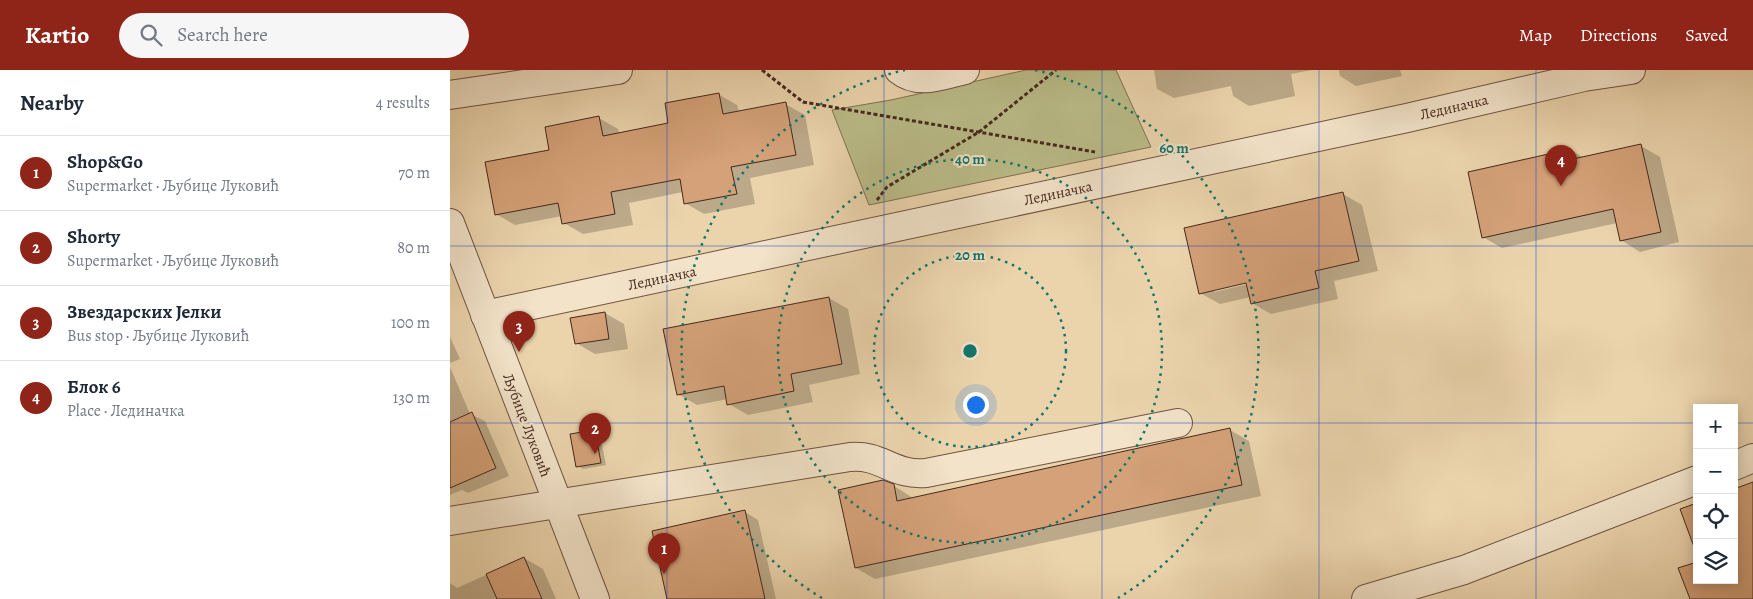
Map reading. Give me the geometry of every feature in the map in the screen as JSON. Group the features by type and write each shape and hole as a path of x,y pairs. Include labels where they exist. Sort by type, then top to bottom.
{"street":[{"path":"450,95 618,70"},
{"path":"899,70 911,78 920,80 965,70"},
{"name":"Лединачка","path":"485,316 1584,78 1631,70"},
{"name":"Љубице Луковић","path":"450,223 595,599"},
{"path":"450,520 850,457 868,457 906,473 926,473 1178,423"},
{"path":"1738,464 1753,458"},
{"path":"1366,599 1464,570 1693,482"}],"path":[{"path":"762,70 803,102 1103,154"},
{"path":"860,236 866,214 887,187 979,132 1056,70"}],"green space":[{"path":"1026,70 1116,70 1151,147 869,205 832,110 891,100"}],"building":[{"path":"719,93 723,114 786,102 796,155 731,167 737,194 684,204 680,179 611,192 615,214 562,224 558,203 495,215 485,162 549,150 545,127 599,116 603,136 668,123 665,103"},
{"path":"1641,144 1661,232 1620,241 1613,209 1482,238 1468,172 1571,149 1573,159"},
{"path":"1343,192 1359,261 1315,271 1319,288 1251,304 1246,283 1199,294 1184,228"},
{"path":"829,297 842,364 791,374 794,391 727,405 724,386 677,395 663,329"},
{"path":"605,312 609,339 575,344 570,318"},
{"path":"472,412 496,468 450,488 450,422"},
{"path":"1230,428 1242,485 855,568 838,490 883,480 894,484 897,501"},
{"path":"595,430 601,463 576,467 570,434"},
{"path":"1753,482 1753,599 1690,599 1678,568 1693,563 1693,584 1738,584 1738,488"},
{"path":"1693,504 1693,544 1680,509"},
{"path":"745,510 765,599 667,599 652,531"},
{"path":"524,557 542,599 497,599 486,574"}],"place":[{"name":"Блок 6","path":"1561,186"},
{"name":"Звездарских Јелки","path":"519,352"},
{"name":"Shorty","path":"595,454"},
{"name":"Shop&Go","path":"664,574"}]}
